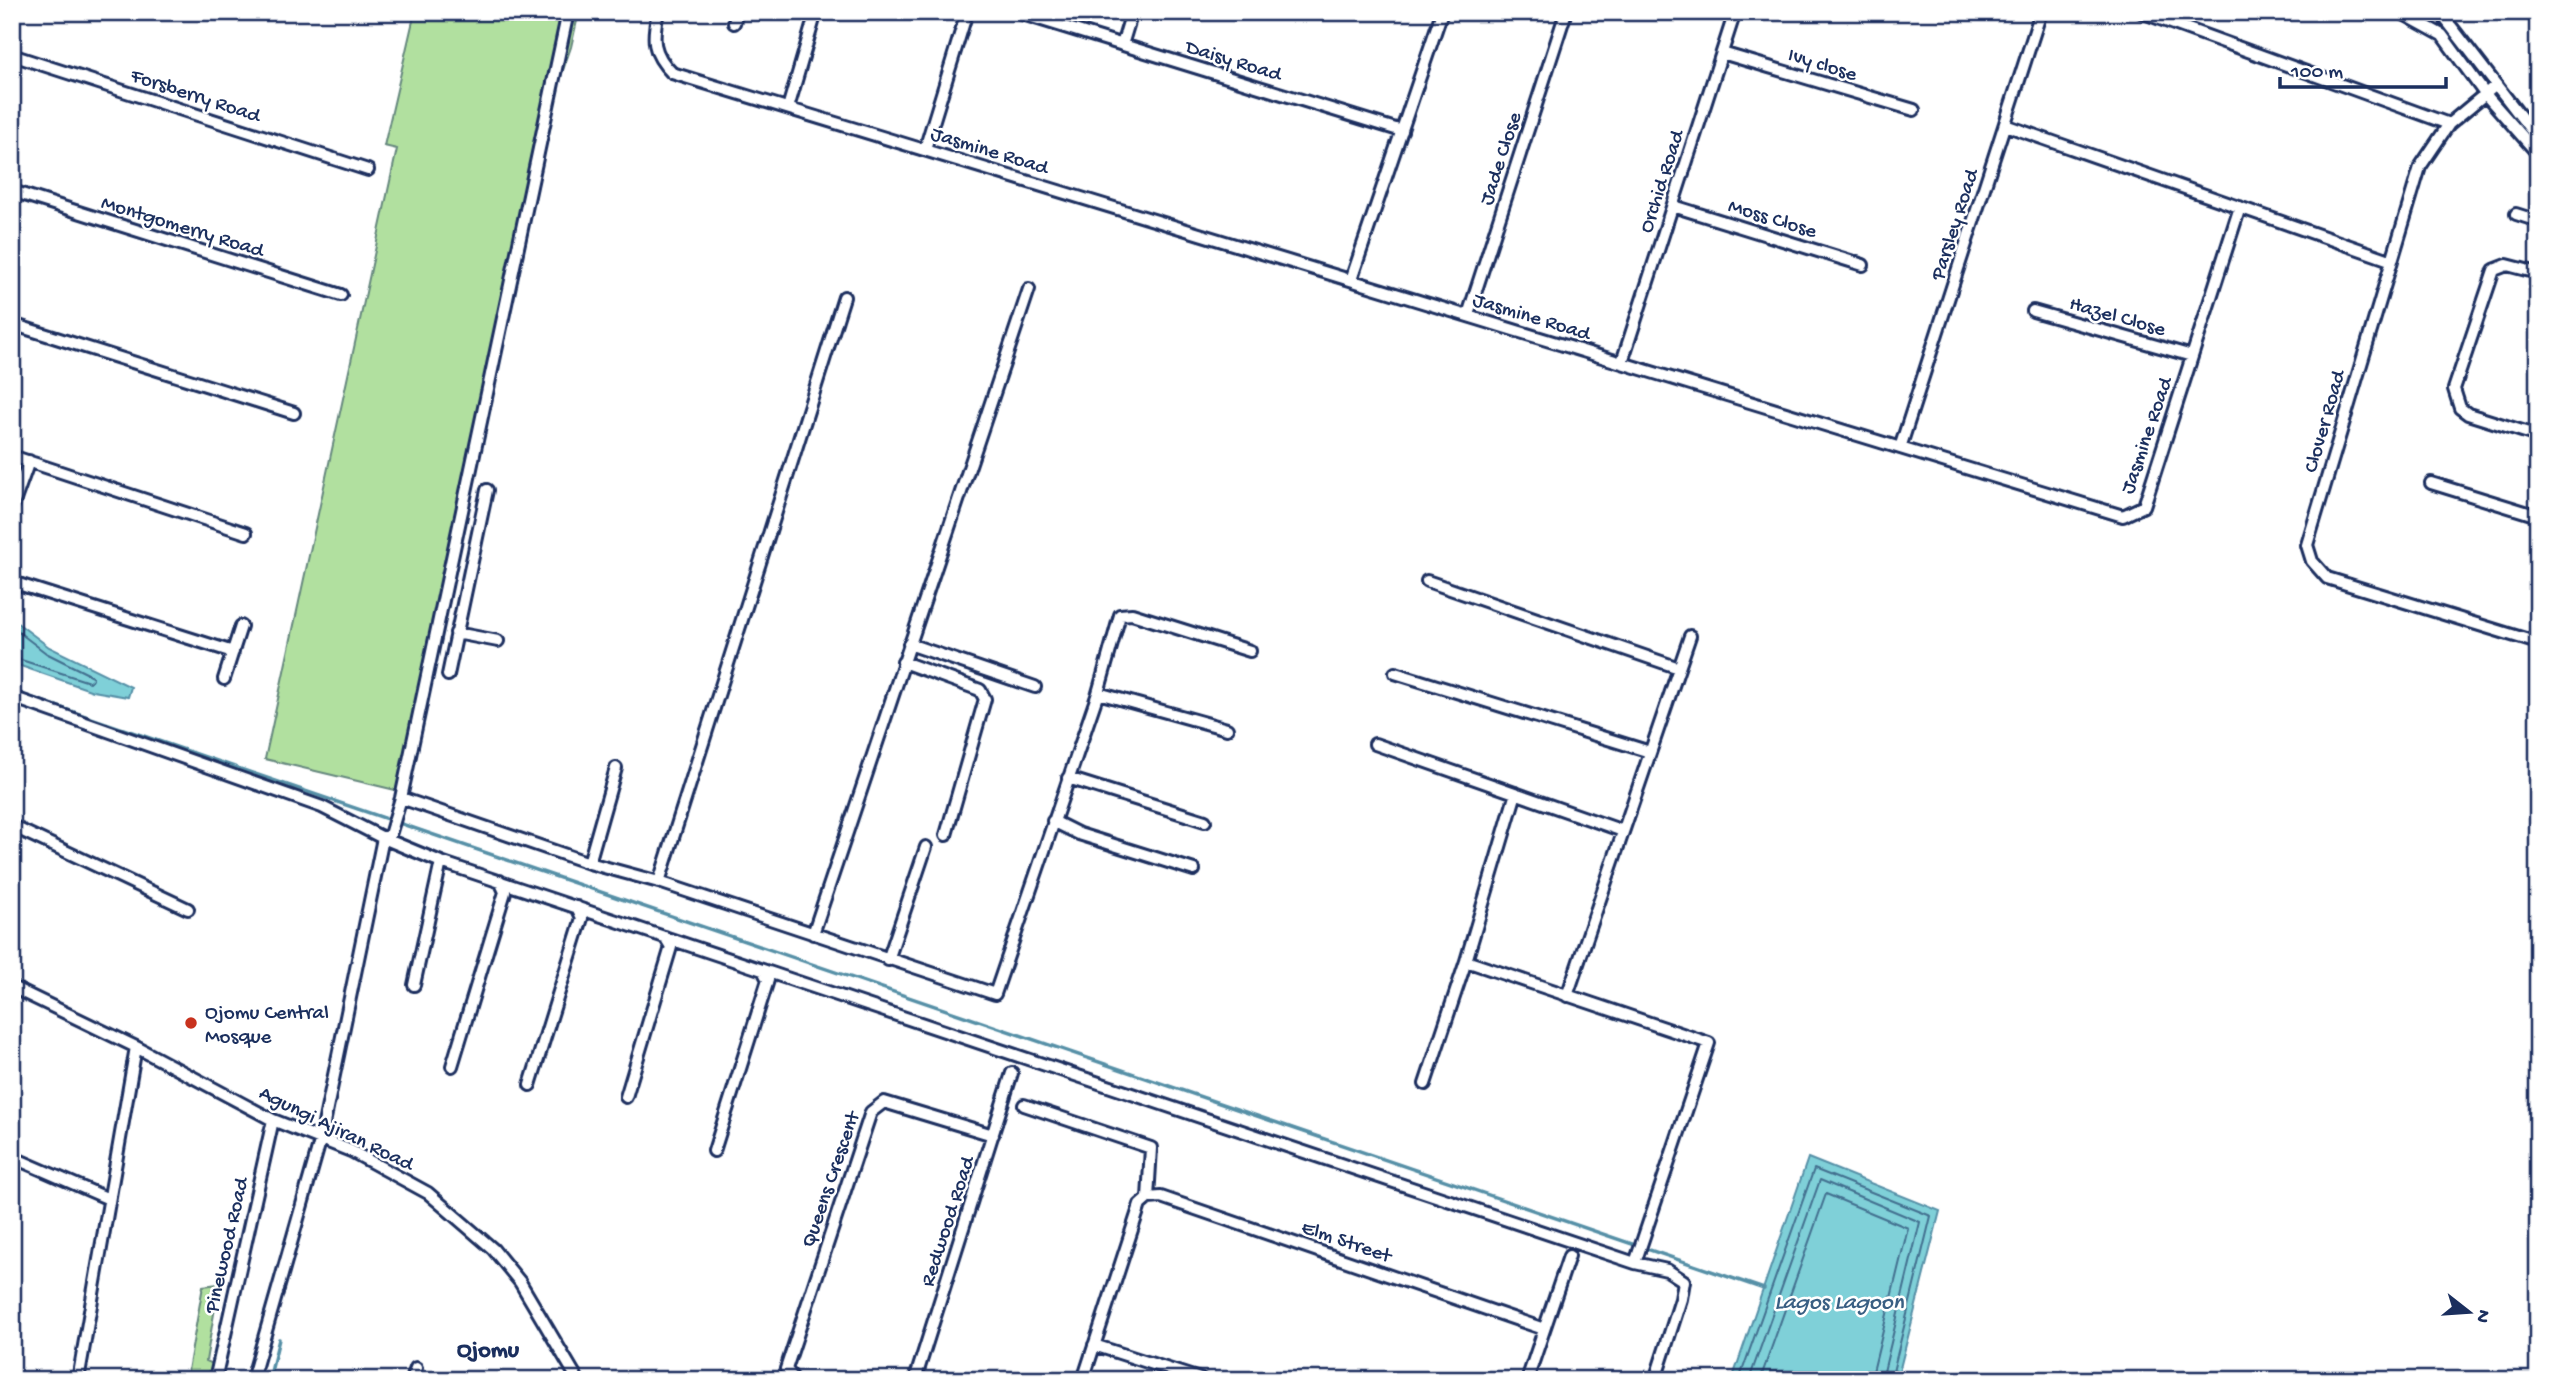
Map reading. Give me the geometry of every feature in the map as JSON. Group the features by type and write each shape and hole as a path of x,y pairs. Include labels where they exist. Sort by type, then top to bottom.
{"street":[{"path":"251,1380 321,1138 387,836 400,800 568,12"},
{"name":"Jasmine Road","path":"658,12 653,34 659,60 672,73 2123,516 2144,506 2240,207"},
{"path":"788,108 816,12"},
{"path":"926,149 967,12"},
{"name":"Daisy Road","path":"1016,12 1402,131"},
{"path":"1122,45 1132,12"},
{"path":"1351,280 1442,12"},
{"name":"Jade Close","path":"1468,316 1566,12"},
{"name":"Orchid Road","path":"1622,362 1735,12"},
{"name":"Parsley Road","path":"1900,448 2041,12"},
{"path":"2141,12 2449,124"},
{"path":"2400,12 2442,34 2485,93 2538,154"},
{"path":"2440,12 2538,139"},
{"name":"Ivy close","path":"1722,53 1914,110"},
{"name":"Forsberry Road","path":"12,55 368,170"},
{"name":"Clover Road","path":"2496,85 2449,124 2420,167 2390,260 2307,545 2312,561 2327,578 2538,643"},
{"path":"2005,125 2390,260"},
{"name":"Montgomerry Road","path":"12,191 341,295"},
{"name":"Moss Close","path":"1673,206 1863,265"},
{"path":"2516,214 2538,221"},
{"path":"2538,273 2507,265 2494,270 2454,388 2460,408 2468,414 2538,436"},
{"path":"813,934 1029,289"},
{"path":"659,882 844,297"},
{"name":"Hazel Close","path":"2033,310 2192,356"},
{"path":"12,324 294,413"},
{"path":"12,456 246,533"},
{"path":"12,508 29,461"},
{"path":"2431,484 2538,516"},
{"path":"448,675 487,490"},
{"path":"1427,581 1679,668"},
{"path":"12,582 233,652"},
{"path":"400,800 589,863 659,882 995,994 1098,693 1120,615 1141,617 1250,651"},
{"path":"224,679 241,626"},
{"path":"1567,996 1690,636"},
{"path":"435,638 499,641"},
{"path":"909,643 1035,687"},
{"path":"903,662 980,690 985,699 946,835"},
{"path":"1395,673 1650,752"},
{"path":"1098,693 1227,729"},
{"path":"12,697 322,807 441,862 1667,1270 1684,1281 1681,1299 1655,1380"},
{"path":"1375,744 1623,831"},
{"path":"589,863 616,768"},
{"path":"1068,778 1205,821"},
{"path":"1425,1084 1466,961 1516,793"},
{"path":"1053,821 1079,834 1194,870"},
{"path":"13,828 188,909"},
{"path":"888,960 926,847"},
{"path":"414,985 441,862"},
{"path":"452,1066 505,892 500,881"},
{"path":"530,1086 582,918 577,907"},
{"path":"626,1097 671,947 666,937"},
{"path":"1466,961 1709,1044 1636,1259"},
{"path":"714,1151 768,980 763,970"},
{"name":"Agungi Ajiran Road","path":"12,987 136,1047 273,1119 321,1138 428,1193 485,1241 520,1282 578,1380"},
{"path":"78,1380 136,1047"},
{"name":"Redwood Road","path":"915,1380 1012,1073"},
{"name":"Queens Crescent","path":"794,1380 786,1369 871,1112 884,1102 993,1135"},
{"path":"1024,1105 1151,1148 1144,1201 1083,1380"},
{"name":"Pinewood Road","path":"215,1380 273,1119"},
{"path":"12,1157 109,1199"},
{"name":"Elm Street","path":"1144,1201 1161,1196 1544,1329"},
{"path":"1527,1380 1569,1256"},
{"path":"1094,1345 1203,1380"}],"green space":[{"path":"415,12 579,12 571,47 542,131 408,793 265,759 397,149 384,146"},
{"path":"219,1284 206,1361 218,1366 213,1380 132,1380 187,1376 203,1286"}],"water":[{"path":"12,619 49,647 131,687 128,697 93,691 12,663"},
{"name":"Lagos Lagoon","path":"1808,1158 1940,1211 1897,1380 1732,1380"}],"waterway":[{"path":"12,691 1764,1289"},
{"path":"269,1380 279,1339"}],"place":[{"name":"Ojomu Central Mosque","path":"191,1023"}],"district":[{"name":"Ojomu","path":"488,1348"}]}
